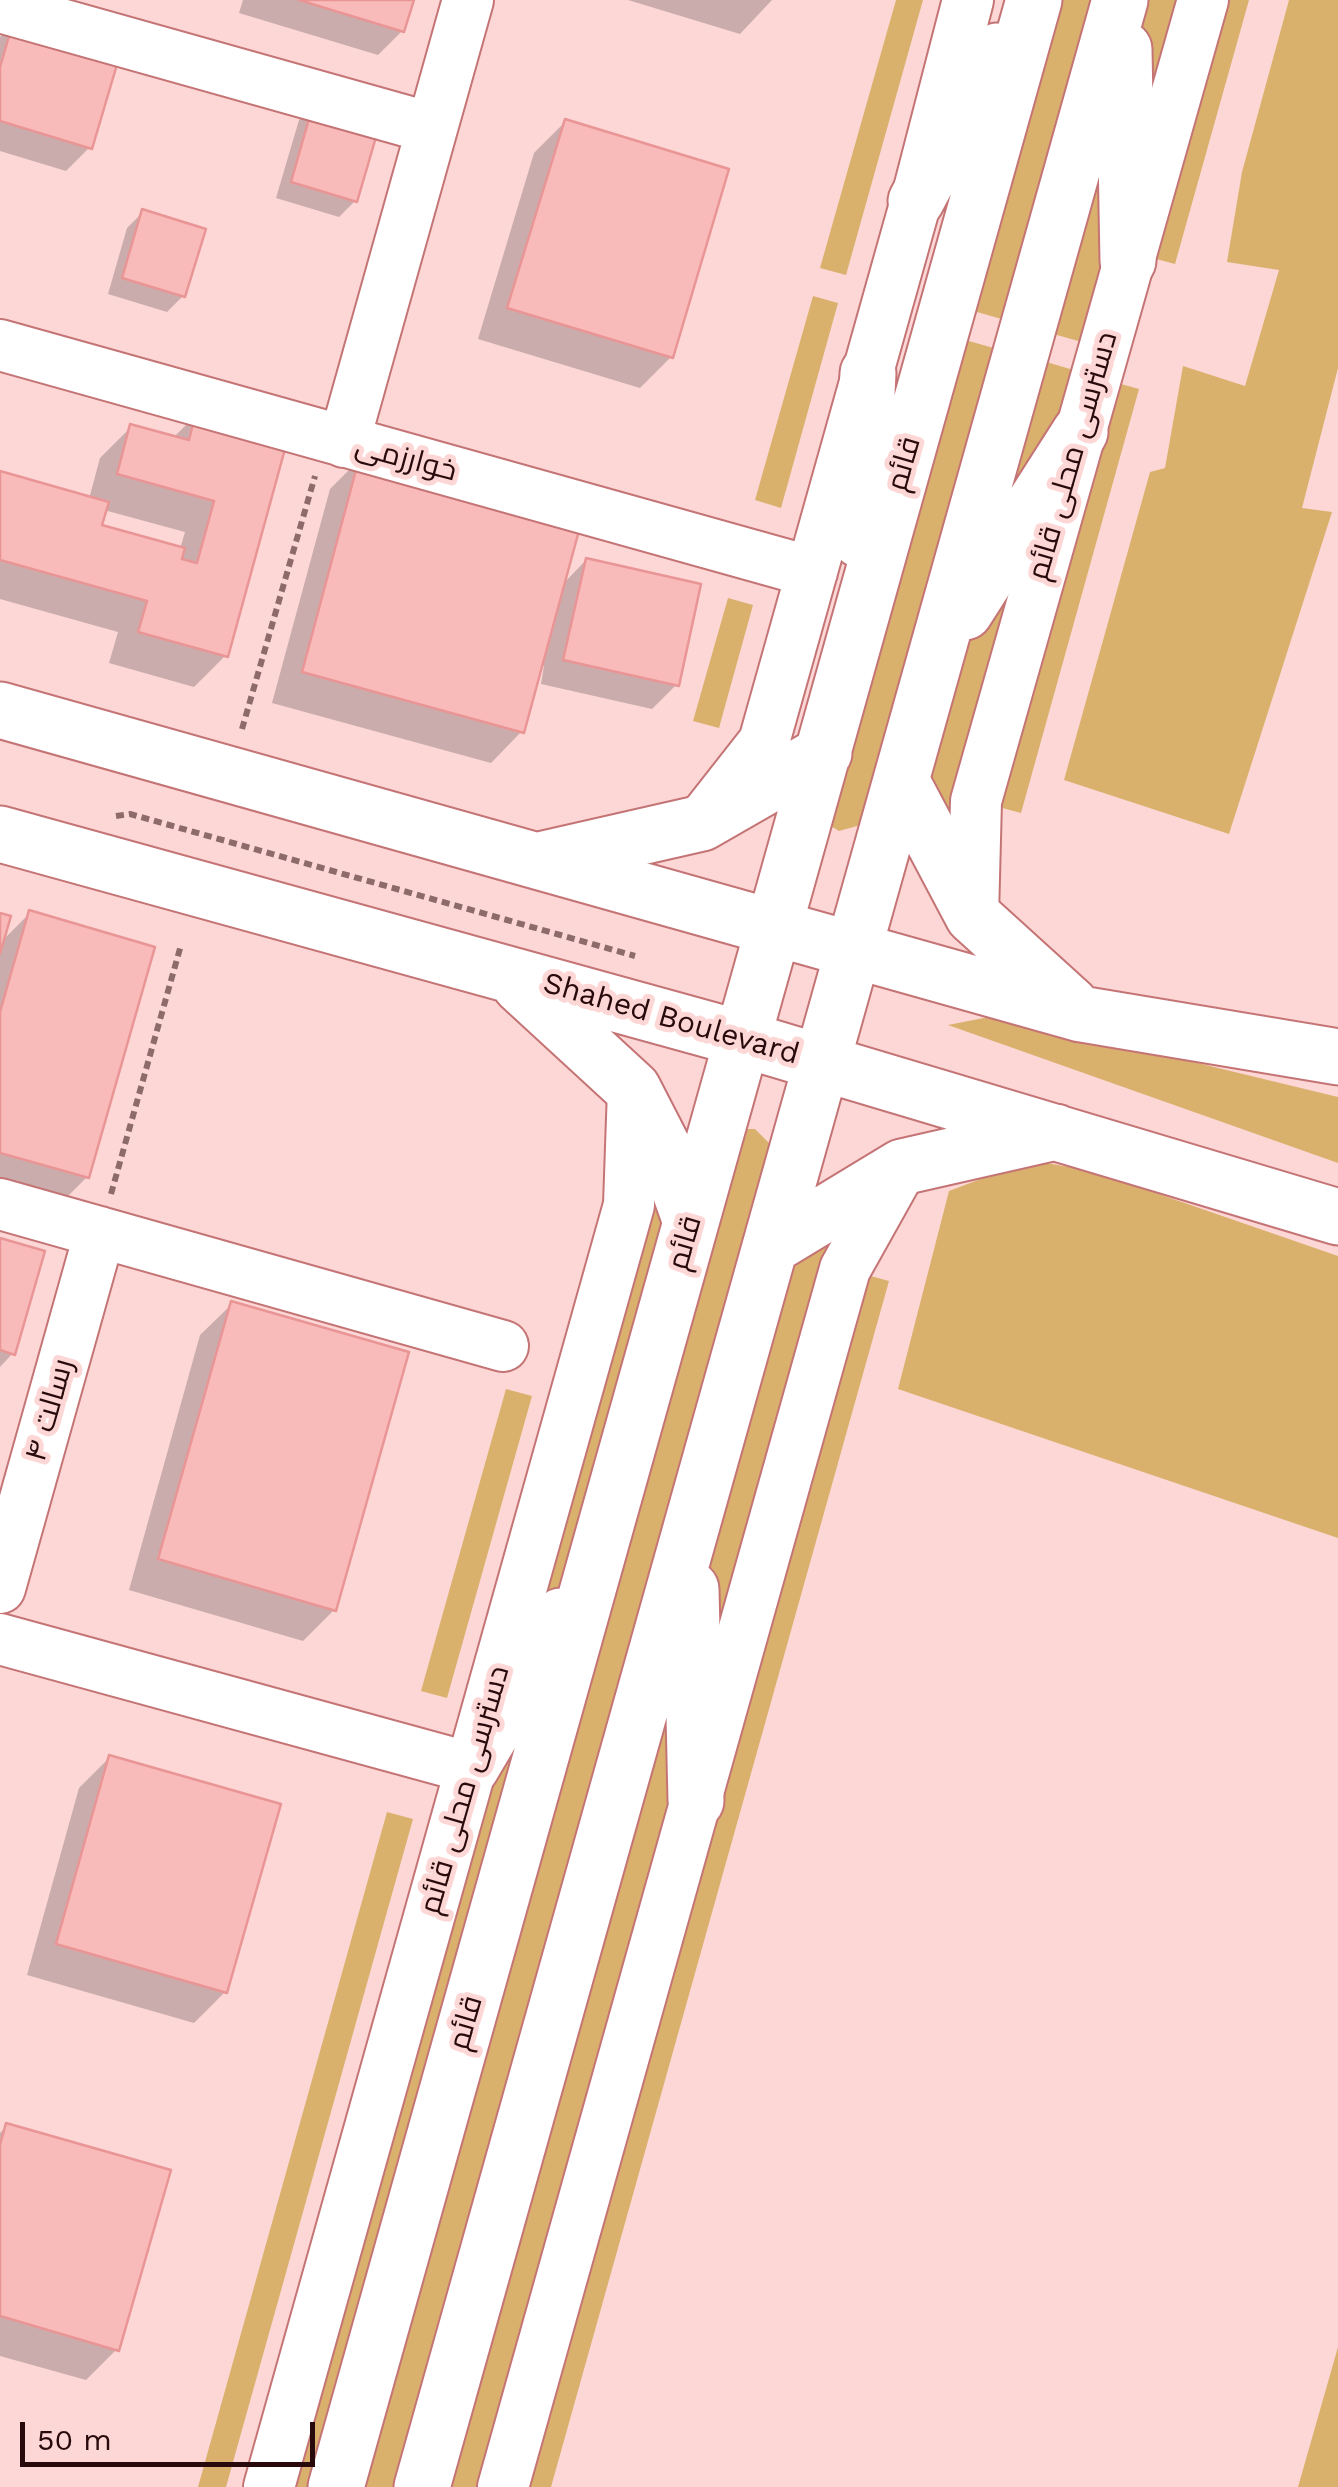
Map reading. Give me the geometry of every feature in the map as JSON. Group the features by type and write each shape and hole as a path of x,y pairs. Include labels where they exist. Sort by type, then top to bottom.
{"main road":[{"path":"916,201 1025,0"},
{"name":"قائم","path":"336,2487 1034,0"},
{"path":"1121,0 1128,261"},
{"path":"422,2487 1121,0"},
{"path":"856,636 868,373"},
{"path":"934,661 1080,432"},
{"path":"0,710 775,925 1080,1014 1338,1057"},
{"path":"818,772 811,823 815,837 826,845 858,848 884,831 896,798"},
{"path":"537,861 702,822 818,772"},
{"path":"896,798 973,916 1080,1014"},
{"name":"Shahed Boulevard","path":"0,834 821,1061 1338,1217"},
{"path":"506,973 583,1038 633,1089 667,1155 691,1222"},
{"path":"713,1143 734,1116 754,1110 781,1124 790,1137 792,1168"},
{"path":"770,1247 902,1168 1058,1132"},
{"path":"690,1530 696,1801"},
{"path":"471,1768 598,1553"}],"street":[{"path":"344,442 468,0"},
{"path":"702,822 764,742 916,201 968,0"},
{"name":"دسترسی محلی قائم","path":"973,916 976,801 1203,0"},
{"path":"0,7 432,128"},
{"name":"خوارزمی","path":"0,345 812,572"},
{"name":"دسترسی محلی قائم","path":"269,2487 629,1205 633,1089"},
{"path":"503,2487 845,1269 902,1168"},
{"path":"0,1204 502,1346"},
{"name":"رسالت ۴","path":"0,1588 100,1232"},
{"path":"0,1639 471,1768"}],"path":[{"path":"242,729 320,461 344,442"},
{"path":"100,1232 181,944"}],"shaded area":[{"path":"896,0 923,0 846,275 820,268"},
{"path":"1049,0 1095,0 1005,320 963,308"},
{"path":"1144,0 1181,0 1151,108 1141,13"},
{"path":"1221,0 1249,0 1175,264 1149,257"},
{"path":"1289,0 1338,0 1338,368 1302,508 1332,512 1229,834 1064,780 1150,472 1165,468 1183,366 1245,386 1279,270 1227,262 1242,172"},
{"path":"1104,144 1110,253 1085,343 1050,333"},
{"path":"813,296 838,303 781,508 755,500"},
{"path":"955,337 997,349 861,825 839,831 829,825"},
{"path":"1043,361 1077,371 1061,430 998,520"},
{"path":"1114,382 1139,389 1021,813 995,806"},
{"path":"1020,575 948,831 924,785 962,651"},
{"path":"728,598 753,605 719,728 693,721"},
{"path":"999,1015 1338,1097 1338,1163 948,1025"},
{"path":"744,1129 755,1129 771,1145 397,2487 351,2487"},
{"path":"1031,1160 1095,1172 1338,1256 1338,1538 898,1389 949,1191"},
{"path":"649,1173 673,1219 576,1563 517,1641"},
{"path":"837,1228 718,1648 709,1553 792,1255"},
{"path":"863,1274 889,1281 551,2487 523,2487"},
{"path":"506,1389 532,1396 447,1698 421,1691"},
{"path":"672,1684 678,1793 483,2487 446,2487"},
{"path":"539,1696 317,2487 280,2487 481,1770"},
{"path":"387,1812 413,1819 226,2487 198,2487"},
{"path":"1338,2347 1338,2487 1298,2487"}],"building":[{"path":"299,0 414,0 404,32"},
{"path":"14,19 121,51 92,149 0,121 0,67"},
{"path":"314,101 381,120 357,202 291,182"},
{"path":"565,119 729,169 673,358 507,308"},
{"path":"142,209 206,229 185,297 122,278"},
{"path":"196,412 288,438 228,657 138,632 147,601 0,560 0,471 109,502 102,525 185,548 182,559 197,563 214,501 117,474 130,424 189,440"},
{"path":"360,455 583,516 524,733 302,672"},
{"path":"586,558 701,584 679,686 563,660"},
{"path":"29,910 155,947 89,1178 0,1153 0,1012"},
{"path":"0,913 11,916 0,954"},
{"path":"0,1238 45,1251 15,1355 0,1350"},
{"path":"231,1301 409,1352 336,1611 158,1559"},
{"path":"109,1755 281,1804 227,1993 56,1944"},
{"path":"6,2123 171,2170 119,2351 0,2316 0,2145"}]}
